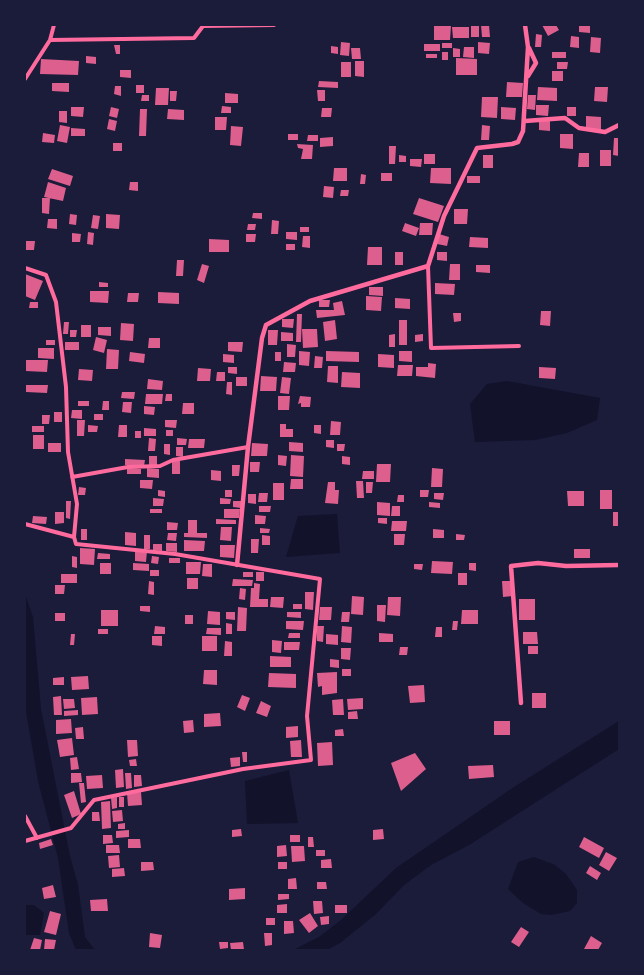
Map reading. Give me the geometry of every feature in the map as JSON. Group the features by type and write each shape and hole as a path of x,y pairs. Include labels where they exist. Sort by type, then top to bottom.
{"street":[{"path":"25,79 50,40 54,25"},
{"path":"50,40 194,38 203,26 274,25"},
{"path":"519,346 431,348 428,266 444,216 477,148 518,142 525,121 528,47 525,25"},
{"path":"527,76 536,63 528,47"},
{"path":"525,121 565,118 578,128 605,132 619,125"},
{"path":"238,565 248,447 262,338 266,325 310,301 428,266"},
{"path":"25,268 46,276 56,302 66,387 68,452 77,504 74,536 76,544 175,554 320,579 307,716 311,760 243,769 94,800 71,828 25,841"},
{"path":"72,477 128,467 160,466 173,460 248,447"},
{"path":"25,524 74,536"},
{"path":"521,703 510,566 538,563 566,566 619,565"},
{"path":"25,816 37,838"}],"shaded area":[{"path":"507,381 600,398 597,420 567,433 535,440 475,442 470,404 487,384"},
{"path":"337,514 340,553 286,557 298,516"},
{"path":"25,594 33,617 41,709 70,856 78,885 85,937 95,950 76,950 69,933 58,858 38,781 25,706"},
{"path":"619,721 619,749 469,845 431,865 404,885 376,914 340,943 327,950 293,950 319,937 341,920 396,868 514,787"},
{"path":"289,770 298,823 247,824 245,781"},
{"path":"534,857 555,865 566,874 577,890 577,903 570,911 551,915 541,914 523,903 508,889 518,862"},
{"path":"25,905 34,905 44,913 40,935 25,935"}],"building":[{"path":"434,25 451,26 450,40 434,40"},
{"path":"481,25 489,25 490,37 482,37"},
{"path":"542,25 556,25 559,30 548,36"},
{"path":"579,25 590,25 590,33 579,32"},
{"path":"471,26 479,26 479,37 471,37"},
{"path":"452,27 469,27 469,38 453,38"},
{"path":"536,34 542,35 541,47 535,47"},
{"path":"571,36 579,37 579,48 570,47"},
{"path":"591,37 601,38 600,53 590,52"},
{"path":"341,42 350,43 349,56 340,55"},
{"path":"478,42 490,43 489,54 478,53"},
{"path":"442,43 452,43 452,48 442,48"},
{"path":"424,44 440,44 440,51 424,51"},
{"path":"114,45 120,45 120,54 116,54"},
{"path":"331,46 338,47 338,54 331,53"},
{"path":"464,47 474,47 474,58 463,57"},
{"path":"351,48 360,48 361,59 352,59"},
{"path":"453,48 460,49 460,57 453,57"},
{"path":"442,52 448,52 448,60 442,60"},
{"path":"552,52 566,52 566,58 552,58"},
{"path":"426,54 437,54 437,58 426,58"},
{"path":"86,56 96,57 96,64 86,63"},
{"path":"456,58 477,59 477,75 456,75"},
{"path":"41,59 79,61 78,75 40,74"},
{"path":"355,61 364,61 364,77 355,76"},
{"path":"341,62 351,62 351,77 341,77"},
{"path":"557,62 568,62 567,69 557,69"},
{"path":"120,70 131,70 131,78 120,77"},
{"path":"552,71 563,71 563,81 552,81"},
{"path":"319,81 338,82 338,88 318,87"},
{"path":"507,82 523,83 522,97 506,97"},
{"path":"52,83 69,83 69,92 52,91"},
{"path":"136,85 144,85 144,93 136,93"},
{"path":"115,86 121,86 121,96 114,94"},
{"path":"538,87 557,88 557,101 537,100"},
{"path":"595,87 608,87 607,102 594,101"},
{"path":"156,88 169,88 168,105 155,105"},
{"path":"317,90 325,90 325,101 318,101"},
{"path":"170,91 177,91 176,101 170,101"},
{"path":"225,93 238,94 238,103 225,103"},
{"path":"142,95 149,95 149,101 141,101"},
{"path":"528,95 536,95 535,110 527,109"},
{"path":"482,97 498,97 497,118 481,117"},
{"path":"536,105 549,105 548,116 536,115"},
{"path":"222,106 231,107 231,113 221,113"},
{"path":"71,107 84,107 83,117 71,116"},
{"path":"111,107 119,109 117,118 109,116"},
{"path":"501,107 516,108 515,120 501,119"},
{"path":"567,107 576,107 576,116 567,116"},
{"path":"322,108 332,108 331,117 321,117"},
{"path":"140,109 147,109 146,136 139,136"},
{"path":"168,109 184,110 184,120 167,119"},
{"path":"59,111 67,111 67,123 59,122"},
{"path":"586,116 601,117 601,130 586,129"},
{"path":"215,117 227,117 226,130 215,130"},
{"path":"109,119 117,121 115,131 107,129"},
{"path":"539,121 550,121 550,131 539,130"},
{"path":"60,125 70,127 67,143 57,141"},
{"path":"482,125 490,126 489,140 481,140"},
{"path":"231,126 243,127 241,146 230,145"},
{"path":"71,128 85,129 85,136 71,136"},
{"path":"43,133 55,135 54,143 42,142"},
{"path":"288,134 298,134 298,140 288,140"},
{"path":"560,134 573,134 573,149 560,148"},
{"path":"308,135 318,135 318,141 307,141"},
{"path":"333,137 333,146 320,147 320,138"},
{"path":"614,138 619,138 619,156 613,155"},
{"path":"113,143 122,143 122,151 113,151"},
{"path":"297,144 313,145 312,159 301,159 303,149 298,148"},
{"path":"389,146 396,146 395,164 389,164"},
{"path":"600,150 611,150 611,166 600,166"},
{"path":"579,153 589,153 589,167 578,167"},
{"path":"424,154 435,154 435,164 424,164"},
{"path":"399,155 406,156 406,162 399,162"},
{"path":"483,155 493,155 493,168 483,168"},
{"path":"410,159 422,159 421,167 410,166"},
{"path":"334,168 347,168 347,181 333,181"},
{"path":"431,168 451,168 451,184 430,183"},
{"path":"52,169 73,176 70,186 48,179"},
{"path":"381,173 392,173 392,181 381,181"},
{"path":"361,174 366,175 365,184 360,184"},
{"path":"467,176 480,176 480,183 467,183"},
{"path":"48,182 66,188 63,201 44,197"},
{"path":"130,182 138,182 138,191 129,190"},
{"path":"324,186 334,187 333,198 323,197"},
{"path":"341,190 349,190 348,196 340,196"},
{"path":"42,198 50,198 49,214 42,213"},
{"path":"419,198 444,206 438,222 413,214"},
{"path":"454,209 468,209 467,224 454,224"},
{"path":"253,213 262,213 262,219 252,218"},
{"path":"70,214 77,215 76,225 69,224"},
{"path":"106,214 120,215 119,229 106,228"},
{"path":"93,215 100,216 98,229 91,228"},
{"path":"48,219 57,219 57,229 47,228"},
{"path":"272,220 279,221 278,234 271,234"},
{"path":"405,223 419,228 416,236 402,231"},
{"path":"420,223 433,223 432,235 419,235"},
{"path":"248,224 256,224 255,230 247,230"},
{"path":"300,227 309,227 309,232 300,232"},
{"path":"88,232 94,233 93,245 87,244"},
{"path":"286,232 297,232 297,240 286,239"},
{"path":"72,233 81,234 80,242 72,242"},
{"path":"246,234 256,234 255,242 246,242"},
{"path":"439,234 449,237 447,246 437,244"},
{"path":"303,236 310,236 310,248 302,247"},
{"path":"470,237 488,238 488,248 469,247"},
{"path":"209,239 229,240 229,252 209,252"},
{"path":"25,241 35,241 34,250 25,250"},
{"path":"286,244 295,244 295,250 286,250"},
{"path":"368,247 382,247 382,265 367,265"},
{"path":"395,252 403,252 403,265 395,265"},
{"path":"437,252 447,252 447,261 437,260"},
{"path":"177,260 184,260 183,276 176,276"},
{"path":"202,264 209,266 204,283 197,280"},
{"path":"450,264 460,264 460,280 449,280"},
{"path":"476,265 490,265 490,273 476,272"},
{"path":"25,274 43,281 35,300 25,296"},
{"path":"99,282 108,283 108,287 99,287"},
{"path":"435,283 455,284 454,295 435,294"},
{"path":"369,287 383,287 383,296 369,295"},
{"path":"90,291 109,291 108,303 90,302"},
{"path":"158,292 179,293 179,304 158,303"},
{"path":"128,293 139,293 138,302 127,302"},
{"path":"366,296 382,297 381,311 366,310"},
{"path":"395,298 410,299 410,309 395,308"},
{"path":"319,300 330,300 329,307 319,307"},
{"path":"342,301 345,315 317,318 316,310 334,310 333,303"},
{"path":"30,302 38,302 38,308 29,308"},
{"path":"541,311 551,311 550,326 540,325"},
{"path":"453,313 461,313 461,321 454,322"},
{"path":"297,314 302,314 301,342 296,342"},
{"path":"282,319 294,319 293,328 282,327"},
{"path":"335,320 337,339 325,341 323,322"},
{"path":"399,320 407,320 407,345 399,345"},
{"path":"64,322 69,322 68,334 63,334"},
{"path":"121,323 134,324 133,341 120,340"},
{"path":"81,325 91,325 91,337 81,337"},
{"path":"98,327 111,327 111,336 98,335"},
{"path":"302,329 317,329 318,347 303,348"},
{"path":"70,330 77,330 76,337 70,337"},
{"path":"268,330 278,330 277,345 268,345"},
{"path":"281,332 293,333 293,341 281,341"},
{"path":"395,334 395,347 389,347 389,335"},
{"path":"423,334 423,341 415,342 415,335"},
{"path":"96,337 107,340 104,353 93,350"},
{"path":"149,338 160,338 160,348 148,348"},
{"path":"46,340 55,340 55,345 46,345"},
{"path":"65,342 79,342 79,350 65,350"},
{"path":"228,342 243,342 242,352 228,351"},
{"path":"287,344 296,345 295,357 287,357"},
{"path":"38,348 54,348 54,359 38,358"},
{"path":"107,349 119,350 118,369 106,369"},
{"path":"299,351 310,352 309,366 299,365"},
{"path":"326,351 359,352 359,362 326,361"},
{"path":"399,351 412,351 412,362 399,361"},
{"path":"130,352 145,354 144,363 129,361"},
{"path":"275,352 281,352 281,361 275,361"},
{"path":"223,354 234,355 234,363 223,362"},
{"path":"378,354 394,355 394,368 378,367"},
{"path":"315,356 323,357 322,368 314,368"},
{"path":"25,360 48,360 47,372 25,371"},
{"path":"284,362 296,363 295,372 283,372"},
{"path":"428,363 436,364 435,378 416,376 416,367 428,367"},
{"path":"398,365 413,365 412,376 397,376"},
{"path":"328,366 338,366 338,383 327,382"},
{"path":"228,367 237,367 237,374 228,373"},
{"path":"539,367 556,368 555,379 539,378"},
{"path":"198,368 211,369 210,381 197,381"},
{"path":"79,369 93,370 92,381 78,380"},
{"path":"217,372 225,372 225,381 216,381"},
{"path":"342,372 360,373 360,388 341,387"},
{"path":"261,376 277,377 276,391 260,391"},
{"path":"236,377 247,377 247,386 236,386"},
{"path":"282,377 291,378 289,394 280,393"},
{"path":"148,379 163,381 162,390 147,389"},
{"path":"227,382 232,382 232,395 226,394"},
{"path":"26,385 48,385 47,393 26,392"},
{"path":"122,392 135,392 134,399 121,398"},
{"path":"146,394 163,394 162,404 145,404"},
{"path":"166,394 172,394 172,401 165,401"},
{"path":"278,396 290,396 289,410 278,410"},
{"path":"300,396 311,397 310,407 301,407 301,403 298,404"},
{"path":"78,401 89,401 89,406 78,406"},
{"path":"103,401 109,401 109,410 102,410"},
{"path":"123,402 132,402 131,413 122,412"},
{"path":"183,403 194,403 194,414 182,414"},
{"path":"144,406 155,407 154,415 144,414"},
{"path":"72,410 82,410 82,419 71,418"},
{"path":"54,412 62,412 62,422 54,422"},
{"path":"94,414 103,414 103,420 94,420"},
{"path":"42,415 50,415 49,424 42,424"},
{"path":"77,420 85,420 84,436 77,436"},
{"path":"165,420 177,420 176,428 165,427"},
{"path":"331,421 341,422 340,435 330,435"},
{"path":"280,424 286,424 286,429 293,429 293,437 280,437"},
{"path":"88,425 98,426 97,432 88,432"},
{"path":"119,425 127,425 127,437 118,437"},
{"path":"314,425 321,425 321,434 314,433"},
{"path":"32,426 44,426 44,432 32,432"},
{"path":"144,428 156,429 156,436 144,436"},
{"path":"166,430 173,430 173,436 166,436"},
{"path":"135,431 141,431 141,438 135,438"},
{"path":"33,435 44,435 44,449 33,449"},
{"path":"149,438 156,439 155,451 148,451"},
{"path":"177,438 187,439 186,445 177,445"},
{"path":"189,439 205,439 204,448 188,448"},
{"path":"326,440 334,440 334,448 326,447"},
{"path":"289,442 303,443 303,452 289,451"},
{"path":"48,443 61,443 61,452 48,452"},
{"path":"252,443 268,444 267,456 251,456"},
{"path":"164,444 170,444 170,455 164,454"},
{"path":"337,444 345,444 344,451 337,451"},
{"path":"176,447 183,447 183,457 176,456"},
{"path":"278,455 287,456 286,466 278,465"},
{"path":"291,455 304,456 303,477 290,476"},
{"path":"149,456 157,456 157,465 149,465"},
{"path":"342,456 350,457 350,465 342,464"},
{"path":"125,459 145,460 144,466 125,465"},
{"path":"172,461 180,461 180,474 172,474"},
{"path":"250,462 260,462 259,472 250,472"},
{"path":"377,464 391,464 390,482 376,482"},
{"path":"232,465 240,465 239,476 232,476"},
{"path":"127,468 141,469 141,474 127,474"},
{"path":"147,468 159,469 159,478 147,477"},
{"path":"432,468 443,469 442,487 431,487"},
{"path":"211,470 221,471 221,481 211,480"},
{"path":"363,471 374,471 374,479 362,479"},
{"path":"291,479 303,479 303,489 290,489"},
{"path":"140,480 153,480 152,489 140,488"},
{"path":"356,481 363,481 364,498 357,498"},
{"path":"328,482 335,482 335,490 339,490 338,504 325,503"},
{"path":"366,482 373,482 372,493 366,493"},
{"path":"273,483 284,483 284,500 273,500"},
{"path":"79,487 86,488 85,495 78,495"},
{"path":"158,490 165,491 165,497 158,496"},
{"path":"225,490 232,490 232,497 225,497"},
{"path":"420,490 429,490 428,497 420,497"},
{"path":"600,490 612,490 612,509 600,509"},
{"path":"567,491 584,491 584,506 568,506"},
{"path":"259,493 268,493 267,502 258,502"},
{"path":"434,493 444,493 443,500 434,499"},
{"path":"248,494 256,494 256,504 248,503"},
{"path":"398,495 404,495 404,502 397,502"},
{"path":"153,498 164,499 163,506 153,506"},
{"path":"220,498 231,499 230,504 220,504"},
{"path":"66,501 71,501 70,519 66,518"},
{"path":"233,501 241,501 241,508 233,507"},
{"path":"377,502 390,503 390,516 377,515"},
{"path":"429,502 440,503 440,508 429,507"},
{"path":"259,506 271,506 270,512 259,512"},
{"path":"392,506 400,506 400,516 391,516"},
{"path":"150,509 162,509 162,513 150,513"},
{"path":"224,509 240,509 239,518 224,518"},
{"path":"55,512 64,512 64,523 55,524"},
{"path":"613,512 619,512 619,526 613,526"},
{"path":"255,515 266,516 265,524 255,524"},
{"path":"33,516 47,517 46,524 32,523"},
{"path":"378,518 387,518 387,524 378,523"},
{"path":"216,519 236,520 236,524 216,524"},
{"path":"188,520 197,520 197,533 207,533 207,538 184,537 184,533 188,533"},
{"path":"392,521 407,521 406,531 391,531"},
{"path":"167,522 178,523 177,530 167,530"},
{"path":"221,527 232,527 231,541 220,540"},
{"path":"260,528 270,529 269,533 260,533"},
{"path":"81,529 87,529 87,540 81,540"},
{"path":"433,529 444,530 444,538 433,538"},
{"path":"125,532 136,533 136,546 125,545"},
{"path":"168,533 177,533 176,541 167,540"},
{"path":"394,534 405,534 404,545 394,545"},
{"path":"456,534 465,535 464,540 456,540"},
{"path":"144,535 150,535 150,549 144,549"},
{"path":"262,535 270,536 270,545 262,545"},
{"path":"251,539 259,539 258,553 251,553"},
{"path":"184,540 205,541 204,551 184,551"},
{"path":"166,543 177,543 177,552 166,551"},
{"path":"153,544 162,544 162,551 153,550"},
{"path":"220,545 235,545 234,558 220,557"},
{"path":"80,548 95,549 94,565 80,564"},
{"path":"574,549 590,549 590,558 574,558"},
{"path":"135,550 147,551 146,562 135,561"},
{"path":"98,553 110,554 110,559 97,559"},
{"path":"72,556 77,557 77,568 72,567"},
{"path":"152,556 159,557 158,564 151,563"},
{"path":"169,558 180,558 180,563 169,563"},
{"path":"432,561 453,562 452,574 431,573"},
{"path":"186,562 201,562 200,574 186,574"},
{"path":"100,563 111,563 111,574 100,574"},
{"path":"133,563 149,564 149,571 133,570"},
{"path":"469,563 476,563 476,571 469,570"},
{"path":"203,564 212,564 212,577 202,576"},
{"path":"414,564 423,564 422,570 414,569"},
{"path":"150,570 159,570 159,576 150,576"},
{"path":"243,572 253,572 253,577 243,577"},
{"path":"256,572 264,572 264,581 256,581"},
{"path":"458,573 467,573 467,585 458,585"},
{"path":"61,574 77,574 77,583 61,583"},
{"path":"187,578 198,578 198,589 187,589"},
{"path":"233,579 253,580 252,586 232,586"},
{"path":"149,581 154,582 154,595 148,594"},
{"path":"502,581 511,581 513,596 503,597"},
{"path":"254,583 260,584 259,599 268,599 268,607 250,607 251,588 254,588"},
{"path":"55,585 65,585 64,594 55,594"},
{"path":"240,588 246,589 245,600 239,599"},
{"path":"305,592 314,592 313,610 305,609"},
{"path":"352,596 364,597 363,615 351,614"},
{"path":"271,597 284,597 283,608 270,607"},
{"path":"388,597 401,597 400,616 387,615"},
{"path":"519,599 535,599 535,620 519,620"},
{"path":"293,604 302,604 302,609 293,609"},
{"path":"377,605 386,605 385,622 377,621"},
{"path":"140,606 150,606 150,612 140,611"},
{"path":"238,607 247,608 246,631 237,631"},
{"path":"320,607 332,607 331,620 319,620"},
{"path":"101,610 118,610 118,626 101,626"},
{"path":"462,610 478,610 478,624 461,624"},
{"path":"208,611 220,612 220,625 207,624"},
{"path":"226,612 235,612 235,620 226,619"},
{"path":"287,612 301,612 301,618 287,617"},
{"path":"342,612 350,612 349,622 341,622"},
{"path":"55,613 65,613 65,621 55,621"},
{"path":"185,615 193,615 193,624 185,624"},
{"path":"286,621 304,621 303,630 286,629"},
{"path":"453,621 458,621 457,630 452,630"},
{"path":"226,623 232,624 232,634 226,634"},
{"path":"155,626 165,627 165,634 154,634"},
{"path":"317,626 324,626 323,642 317,641"},
{"path":"342,626 352,627 351,643 341,642"},
{"path":"436,627 442,627 442,637 435,637"},
{"path":"207,628 221,628 221,635 206,634"},
{"path":"98,629 108,629 108,634 98,634"},
{"path":"523,632 537,632 538,644 523,644"},
{"path":"289,633 300,633 300,638 288,638"},
{"path":"379,633 393,634 393,642 379,642"},
{"path":"71,634 75,634 74,645 70,645"},
{"path":"326,634 338,635 338,645 326,644"},
{"path":"152,636 162,636 162,646 152,645"},
{"path":"202,636 217,636 217,651 202,651"},
{"path":"272,640 282,641 281,653 272,652"},
{"path":"225,641 232,642 232,656 224,656"},
{"path":"284,642 300,642 299,650 284,650"},
{"path":"528,646 538,646 538,654 528,654"},
{"path":"400,647 408,647 407,655 399,655"},
{"path":"341,648 351,648 350,660 341,659"},
{"path":"270,656 291,657 291,667 270,667"},
{"path":"330,659 339,660 339,668 330,667"},
{"path":"342,669 351,669 351,676 342,676"},
{"path":"204,670 217,670 217,685 203,684"},
{"path":"337,672 337,693 322,695 322,686 318,687 317,673"},
{"path":"269,673 296,674 296,688 268,687"},
{"path":"88,676 89,689 72,690 71,677"},
{"path":"64,677 64,685 53,685 53,678"},
{"path":"424,685 425,702 410,703 408,686"},
{"path":"532,693 546,693 546,708 532,708"},
{"path":"242,695 250,698 245,711 237,707"},
{"path":"61,696 62,715 54,715 53,697"},
{"path":"97,697 98,714 82,715 81,698"},
{"path":"363,698 363,709 348,710 347,699"},
{"path":"63,699 74,699 75,708 64,709"},
{"path":"343,699 344,715 333,715 332,700"},
{"path":"261,701 271,706 267,717 256,713"},
{"path":"78,710 78,715 64,716 64,711"},
{"path":"357,711 358,719 348,719 348,712"},
{"path":"220,713 221,726 204,727 204,714"},
{"path":"71,719 72,733 56,734 56,720"},
{"path":"193,720 194,732 184,733 183,721"},
{"path":"494,721 510,721 510,735 494,735"},
{"path":"298,726 298,737 286,738 286,727"},
{"path":"83,727 84,739 76,739 75,728"},
{"path":"343,729 344,736 335,736 335,730"},
{"path":"72,738 74,755 60,757 57,740"},
{"path":"127,740 137,740 138,756 128,757"},
{"path":"301,740 302,757 291,757 290,741"},
{"path":"332,742 333,765 318,766 317,743"},
{"path":"242,752 247,752 247,762 243,762"},
{"path":"415,753 426,769 401,791 391,763"},
{"path":"77,757 79,769 71,770 70,758"},
{"path":"240,757 240,766 231,767 230,758"},
{"path":"136,759 137,766 130,766 129,760"},
{"path":"493,765 494,777 469,779 468,766"},
{"path":"123,769 124,787 116,788 115,770"},
{"path":"71,773 81,773 82,782 71,783"},
{"path":"125,773 131,773 132,788 126,789"},
{"path":"102,775 103,788 87,789 86,776"},
{"path":"134,775 141,775 142,786 134,787"},
{"path":"79,783 84,783 86,802 81,803"},
{"path":"74,791 81,814 72,818 64,795"},
{"path":"141,792 142,805 128,806 127,793"},
{"path":"117,797 117,808 112,809 111,798"},
{"path":"119,797 124,797 124,807 119,807"},
{"path":"110,801 111,828 102,829 101,802"},
{"path":"122,810 123,821 113,822 112,811"},
{"path":"92,812 99,812 100,821 92,821"},
{"path":"125,823 125,829 118,829 118,824"},
{"path":"241,829 242,836 232,837 232,830"},
{"path":"383,829 384,839 373,840 373,830"},
{"path":"129,830 129,837 116,838 116,831"},
{"path":"103,835 112,835 113,843 103,844"},
{"path":"290,835 300,835 300,842 290,842"},
{"path":"308,837 313,837 314,847 308,847"},
{"path":"584,837 604,848 599,858 579,847"},
{"path":"51,839 53,845 40,849 39,843"},
{"path":"128,839 140,839 141,848 128,848"},
{"path":"106,845 119,845 120,853 106,853"},
{"path":"286,845 287,856 277,857 277,846"},
{"path":"291,846 304,846 305,861 292,862"},
{"path":"316,850 325,850 325,856 316,856"},
{"path":"606,852 617,858 609,871 599,865"},
{"path":"119,855 120,867 109,868 108,856"},
{"path":"331,859 332,868 321,868 321,860"},
{"path":"141,862 153,862 154,870 141,871"},
{"path":"278,862 287,862 287,869 278,869"},
{"path":"590,866 601,873 597,880 586,873"},
{"path":"124,868 125,876 112,877 112,869"},
{"path":"296,878 297,889 288,889 288,879"},
{"path":"317,882 326,882 327,889 317,889"},
{"path":"53,885 56,897 44,899 42,888"},
{"path":"245,888 245,899 229,900 229,889"},
{"path":"278,894 289,894 289,899 278,900"},
{"path":"107,899 108,911 91,911 90,900"},
{"path":"313,901 322,901 323,913 314,914"},
{"path":"287,904 287,913 277,913 277,905"},
{"path":"335,905 347,905 347,913 335,913"},
{"path":"50,911 61,914 56,935 44,932"},
{"path":"310,913 318,926 309,933 299,920"},
{"path":"329,916 329,924 321,925 320,917"},
{"path":"266,918 275,918 275,925 266,925"},
{"path":"284,921 293,921 294,933 284,934"},
{"path":"521,927 529,932 519,947 511,942"},
{"path":"150,933 162,935 160,948 149,947"},
{"path":"264,933 272,933 272,945 265,946"},
{"path":"591,936 602,943 598,950 584,949"},
{"path":"34,938 42,940 40,950 30,950"},
{"path":"45,939 56,940 54,950 44,950"},
{"path":"219,942 228,942 228,948 220,949"},
{"path":"243,942 244,950 231,950 230,943"}]}
